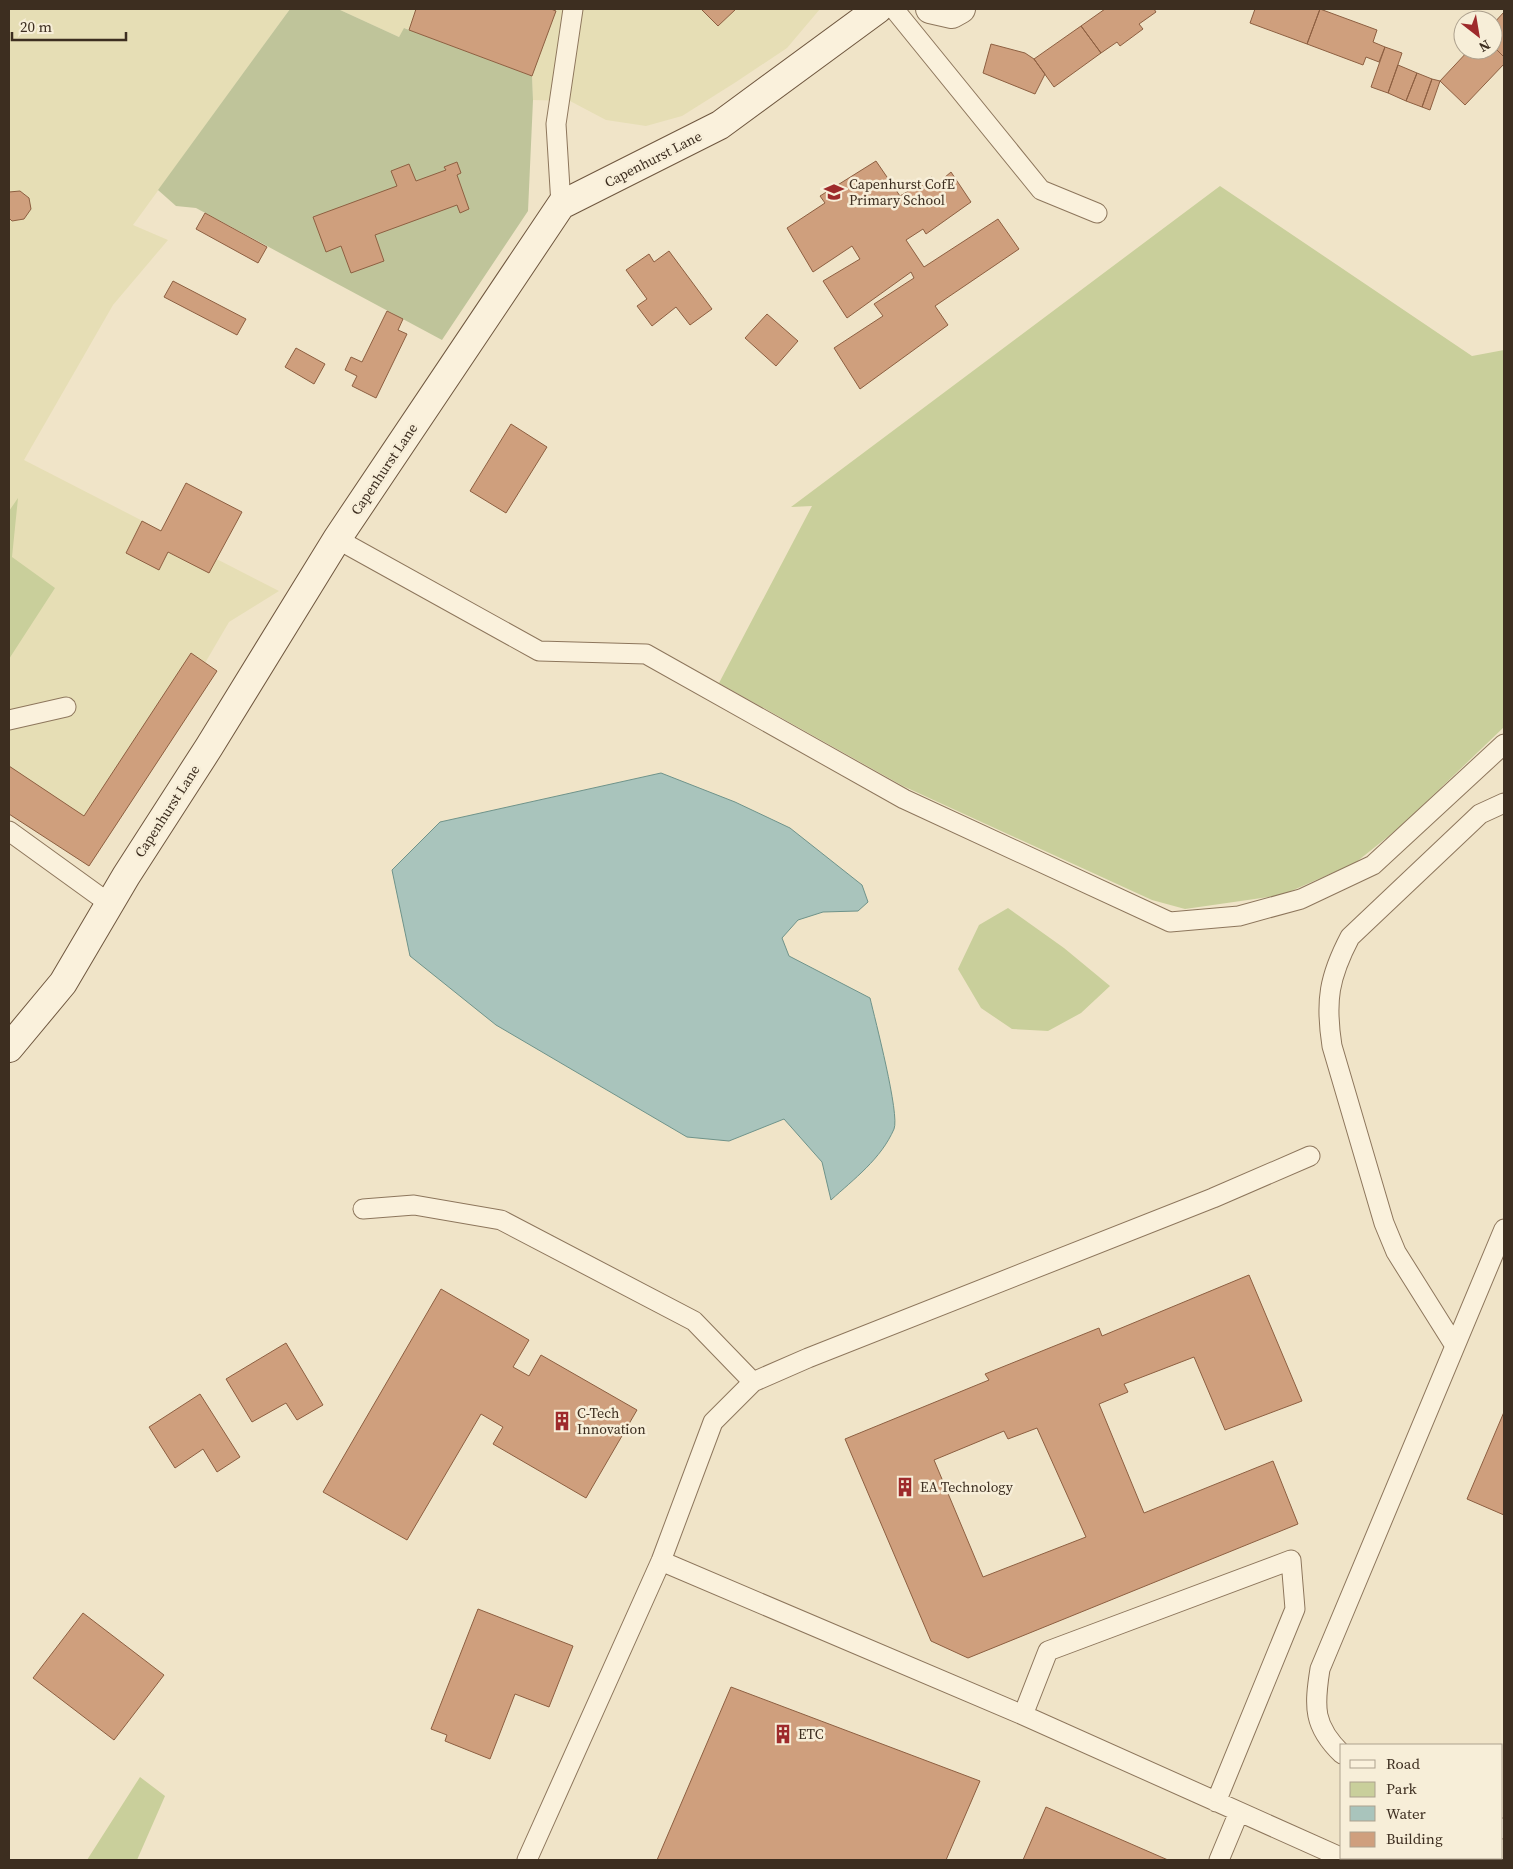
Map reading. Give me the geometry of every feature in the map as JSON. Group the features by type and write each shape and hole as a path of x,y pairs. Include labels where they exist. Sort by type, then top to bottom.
{"street":[{"name":"Capenhurst Lane","path":"9,1048 63,983 337,539 561,205 720,124 878,9"},
{"path":"930,9 952,14 961,9"}],"lane":[{"path":"561,205 556,124 573,9"},
{"path":"894,9 1041,190 1097,213"},
{"path":"337,539 540,650 646,654 904,799 1170,922 1239,916 1301,899 1373,865 1504,744"},
{"path":"9,720 66,707"},
{"path":"1455,1346 1396,1252 1384,1223 1332,1046 1327,1017 1330,986 1338,959 1350,937 1480,814 1504,803"},
{"path":"9,831 110,904"},
{"path":"527,1860 661,1561 713,1422 753,1382 1212,1198 1310,1156"},
{"path":"363,1210 414,1205 501,1220 694,1321 753,1382"},
{"path":"1340,1752 1327,1740 1317,1716 1316,1694 1320,1670 1504,1229"},
{"path":"1023,1715 1048,1651 1291,1560 1295,1609 1216,1802"},
{"path":"661,1561 1023,1715 1340,1857"},
{"path":"1219,1860 1239,1812"}],"shaded area":[{"path":"9,9 290,9 133,225 168,240 113,305 24,460 279,591 229,622 205,663 217,671 89,866 9,814"},
{"path":"338,9 820,9 787,48 682,116 646,126 606,120 570,101 533,100 532,76 405,28 399,37"}],"green space":[{"path":"290,9 338,9 399,37 404,28 532,76 533,100 528,211 442,340 196,208 176,206 158,190"},
{"path":"1220,186 1472,356 1504,350 1504,727 1400,827 1355,863 1282,895 1185,909 1152,900 903,786 719,683 812,506 791,507"},
{"path":"18,498 12,557 55,588 9,659 9,511"},
{"path":"1008,908 1064,948 1110,986 1081,1013 1048,1031 1012,1029 981,1008 958,969 979,925"},
{"path":"140,1777 165,1796 137,1860 87,1860"}],"water":[{"path":"661,773 735,802 790,828 862,885 868,902 858,911 823,912 798,920 782,938 789,956 870,998 890,1087 895,1120 894,1129 889,1140 866,1168 831,1200 822,1162 784,1119 729,1141 687,1137 496,1025 410,956 392,870 440,822"}],"building":[{"path":"416,9 551,9 556,11 532,76 409,30"},
{"path":"701,9 736,9 718,26"},
{"path":"1105,9 1154,9 1156,12 1139,24 1143,29 1120,46 1117,42 1101,53 1081,26"},
{"path":"1255,9 1320,9 1307,44 1250,23"},
{"path":"1320,9 1377,30 1373,42 1385,47 1379,62 1366,57 1363,65 1307,44"},
{"path":"1504,12 1504,57 1503,56"},
{"path":"1081,26 1101,53 1054,87 1034,59"},
{"path":"991,44 1025,53 1034,59 1045,74 1035,94 983,73"},
{"path":"1385,47 1402,53 1388,93 1371,87"},
{"path":"1504,57 1504,64 1465,105 1440,81 1460,60 1503,60"},
{"path":"1398,65 1417,73 1406,101 1388,93"},
{"path":"1417,73 1432,79 1422,107 1406,101"},
{"path":"1432,79 1440,81 1430,110 1422,107"},
{"path":"876,161 900,196 932,177 937,184 951,172 971,202 926,234 923,229 906,240 924,267 998,219 1019,249 935,306 948,325 860,389 834,348 883,316 874,304 914,278 911,272 847,318 823,281 860,259 852,246 813,272 787,228 825,203 820,196"},
{"path":"457,162 461,173 457,175 469,209 460,213 457,205 375,235 384,261 351,273 341,246 326,252 313,217 397,186 391,171 409,164 416,181 446,170 444,167"},
{"path":"20,191 29,198 31,209 24,219 12,221 9,218 9,192"},
{"path":"205,213 267,247 258,263 196,229"},
{"path":"669,251 712,309 690,325 676,307 652,326 637,306 647,299 626,270 649,254 654,262"},
{"path":"173,281 246,319 237,335 164,297"},
{"path":"387,311 403,319 398,330 407,334 376,398 352,386 357,376 345,370 351,357 362,362"},
{"path":"767,314 798,341 776,366 745,338"},
{"path":"296,348 325,364 314,384 285,367"},
{"path":"511,424 547,447 506,513 470,491"},
{"path":"186,483 242,512 209,573 168,552 159,570 126,553 142,521 161,531"},
{"path":"191,653 217,671 89,866 9,814 9,766 84,816"},
{"name":"EA Technology","path":"1249,1275 1302,1401 1225,1430 1194,1357 1124,1384 1128,1392 1099,1404 1144,1513 1273,1461 1298,1524 968,1658 931,1641 845,1439 989,1380 985,1374 1099,1328 1102,1336","holes":["1037,1428 1086,1537 983,1577 934,1460 1004,1431 1008,1439"]},
{"name":"C-Tech Innovation","path":"441,1289 529,1340 513,1367 529,1376 541,1355 637,1410 586,1498 493,1444 503,1427 481,1414 407,1540 323,1492"},
{"path":"286,1343 323,1405 297,1420 286,1403 252,1422 226,1379"},
{"path":"200,1394 240,1457 217,1472 203,1449 175,1468 149,1427"},
{"path":"1504,1412 1504,1515 1467,1499"},
{"path":"478,1609 573,1646 549,1707 515,1694 490,1759 445,1741 447,1735 431,1729"},
{"path":"83,1613 164,1675 114,1740 33,1678"},
{"name":"ETC","path":"731,1687 980,1781 946,1860 657,1860"},
{"path":"1046,1807 1168,1860 1023,1860"}],"place":[{"name":"Capenhurst CofE Primary School","path":"834,192"},
{"name":"C-Tech Innovation","path":"562,1421"},
{"name":"EA Technology","path":"905,1487"},
{"name":"ETC","path":"783,1734"}]}
